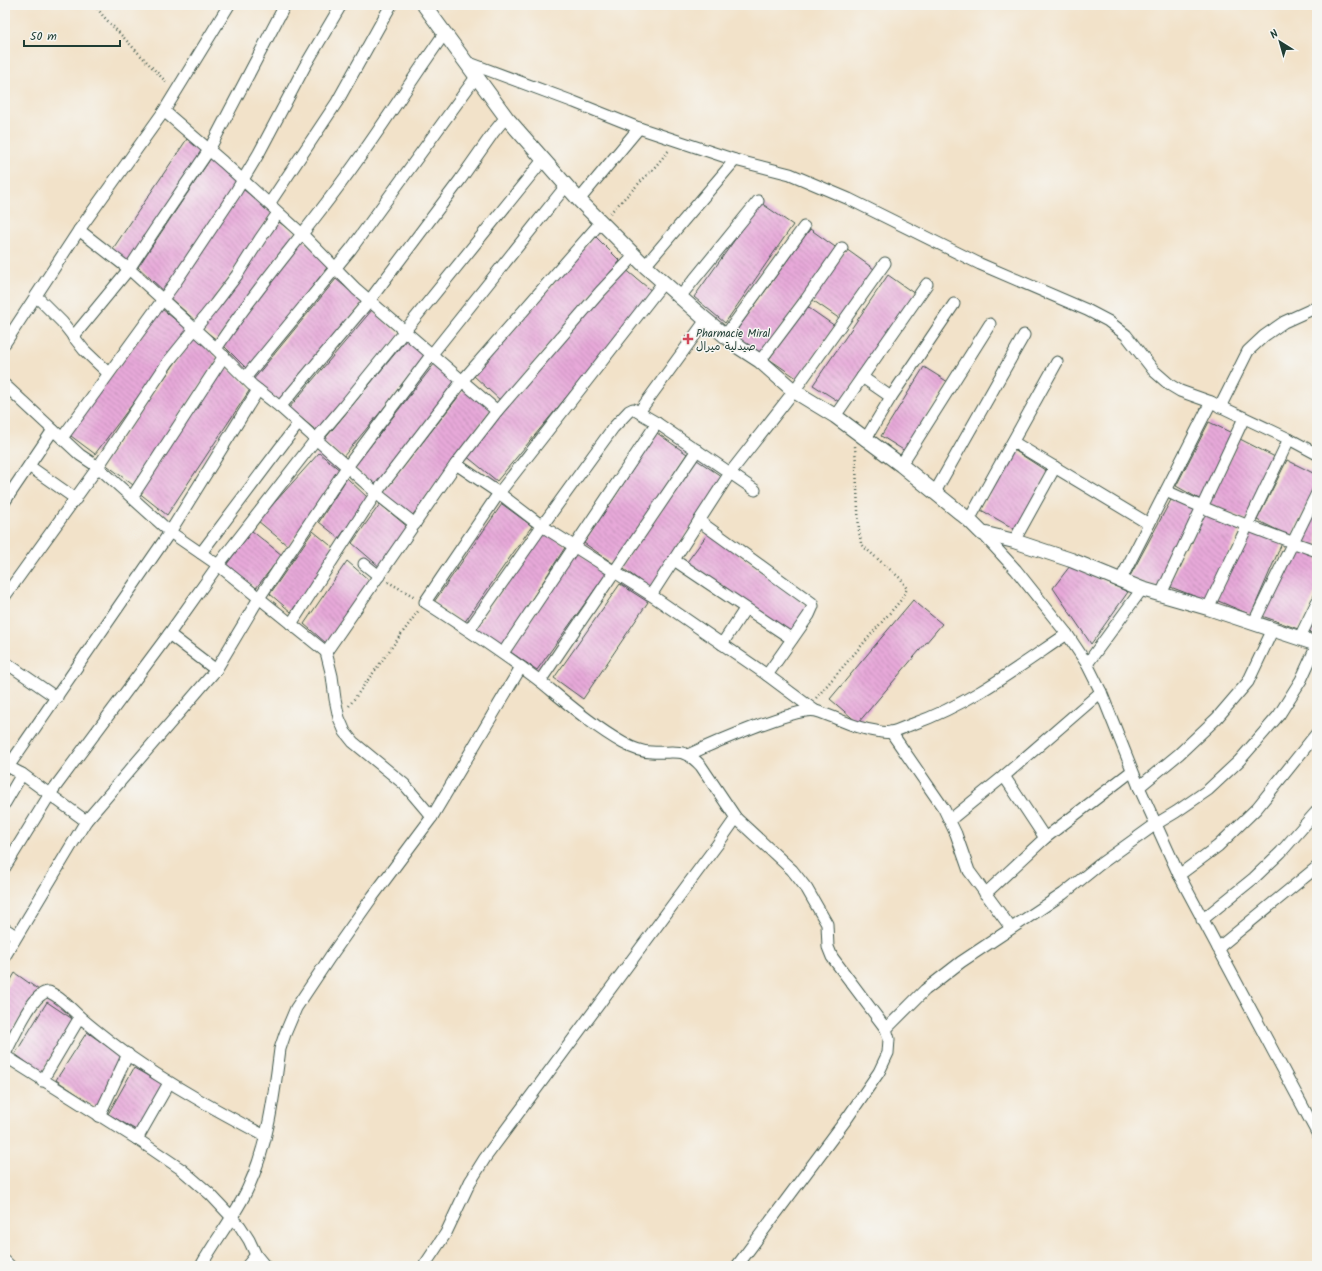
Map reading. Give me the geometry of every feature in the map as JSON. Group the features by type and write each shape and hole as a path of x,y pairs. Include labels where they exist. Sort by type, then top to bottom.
{"street":[{"path":"5,343 79,230 176,93 229,5"},
{"path":"74,337 129,269 209,150 285,5"},
{"path":"62,438 204,240 270,134 305,66 342,5"},
{"path":"269,204 337,102 391,5"},
{"path":"424,5 506,118 566,186 634,256 679,298 725,336 760,361 794,391 835,416 901,465 969,520 1016,570 1067,634 1087,664 1102,692 1132,771 1179,875 1317,1134"},
{"path":"132,496 220,352 230,328 344,180 444,34"},
{"path":"464,61 567,99 639,128 735,160 785,172 823,187 980,264 1087,310 1108,321 1126,335 1154,370 1170,385 1180,391 1216,404 1317,454"},
{"path":"245,378 351,249 476,77"},
{"path":"164,111 302,234 369,301 497,410"},
{"path":"280,407 369,301 460,180 489,138 506,118"},
{"path":"579,200 639,128"},
{"path":"5,867 50,794 169,634 218,565 316,439 405,332 544,160"},
{"path":"645,266 735,160"},
{"path":"5,956 86,821 216,670 259,598 347,467 432,354 566,186"},
{"path":"679,298 758,201"},
{"path":"6,592 98,467 168,362 237,275 278,213"},
{"path":"291,624 376,493 462,381 601,222"},
{"path":"725,336 804,227"},
{"path":"79,230 129,269 220,352 258,390 280,407 376,493 415,524"},
{"path":"760,361 842,248"},
{"path":"326,652 456,464 497,410 600,292 634,256"},
{"path":"651,595 730,473 794,391 885,263"},
{"path":"663,283 499,493 425,602 469,630 540,681 581,715 632,748 652,752 682,752 694,759 701,766 736,818 783,861 807,889 826,924 828,947 832,957 886,1030 889,1040 888,1053 879,1072 848,1117 737,1266"},
{"path":"835,416 927,284"},
{"path":"36,296 62,322 108,373"},
{"path":"860,436 892,397 954,304"},
{"path":"1120,581 1166,491 1248,351 1264,336 1284,322 1317,307"},
{"path":"639,412 706,320"},
{"path":"901,465 990,324"},
{"path":"934,492 1024,335"},
{"path":"969,520 1057,362"},
{"path":"862,377 892,397"},
{"path":"5,385 80,455 98,467 132,496 170,532 218,565 326,652 331,671 339,718 345,732 353,742 404,784 432,817"},
{"path":"86,821 22,774 7,766 57,698 170,532 258,390"},
{"path":"469,630 613,428 633,409 657,423 755,490"},
{"path":"1161,594 1244,418"},
{"path":"502,654 657,423"},
{"path":"201,553 298,424"},
{"path":"5,501 53,430"},
{"path":"1208,608 1289,439"},
{"path":"1013,442 1149,524"},
{"path":"540,681 697,450"},
{"path":"456,464 499,493 542,526 651,595 812,708 849,725 866,730 891,732 928,719 968,699 1067,634"},
{"path":"29,466 76,498"},
{"path":"1014,541 1055,467"},
{"path":"1166,491 1202,508 1247,526 1317,551"},
{"path":"1254,622 1317,493"},
{"path":"699,521 812,603 813,606 809,615 767,675"},
{"path":"886,1030 925,990 960,962 1063,894 1099,865 1156,824 1208,790 1239,761 1279,715 1290,699 1317,645 1254,622 1142,589 1071,560 1014,541 982,533"},
{"path":"674,560 745,609 792,639"},
{"path":"364,564 379,576"},
{"path":"1087,664 1142,589"},
{"path":"1299,638 1317,602"},
{"path":"722,644 745,609"},
{"path":"1139,787 1179,754 1217,718 1236,697 1248,682 1273,629"},
{"path":"169,634 216,670"},
{"path":"5,662 57,698"},
{"path":"201,1266 211,1246 248,1189 262,1152 280,1049 296,1008 373,896 432,817 521,667"},
{"path":"950,820 1102,692"},
{"path":"688,755 732,735 812,708"},
{"path":"891,732 944,809 950,820 969,871 1011,928"},
{"path":"1179,875 1218,846 1253,813 1285,775 1317,733"},
{"path":"985,894 1045,838 1132,771"},
{"path":"5,803 22,774"},
{"path":"1004,776 1045,838"},
{"path":"1202,920 1254,878 1281,852 1317,811"},
{"path":"424,1266 446,1233 470,1182 485,1158 736,818"},
{"path":"1218,948 1317,866"},
{"path":"5,929 16,936"},
{"path":"265,1136 169,1083 128,1054 50,992 42,994 36,1001 23,1020 5,1055 42,1081 137,1139 181,1169 210,1194 246,1234 256,1255 265,1266"},
{"path":"42,1081 80,1017"},
{"path":"99,1116 128,1054"},
{"path":"137,1139 169,1083"},
{"path":"247,1266 256,1255"},
{"path":"5,1261 10,1266"}],"path":[{"path":"95,5 103,16 176,93"},
{"path":"601,222 654,168 677,141"},
{"path":"812,708 901,600 907,589 901,579 861,543 859,531 860,436"},
{"path":"339,718 425,602 379,576"}],"building":[{"path":"187,139 205,153 129,265 112,250"},
{"path":"211,158 240,182 166,293 138,267"},
{"path":"243,189 272,213 198,323 170,298"},
{"path":"761,203 793,225 725,323 694,297"},
{"path":"279,222 295,234 217,340 201,328"},
{"path":"810,229 838,249 760,357 732,337"},
{"path":"595,236 620,261 501,401 474,376"},
{"path":"303,240 329,265 248,370 222,344"},
{"path":"846,249 874,269 840,319 811,299"},
{"path":"624,268 653,292 497,481 465,455"},
{"path":"888,275 915,294 841,403 813,385"},
{"path":"336,279 363,302 280,402 253,380"},
{"path":"806,306 835,326 798,379 769,359"},
{"path":"162,309 188,330 95,454 67,433"},
{"path":"372,310 400,335 318,432 289,408"},
{"path":"195,335 218,359 133,485 104,463"},
{"path":"407,339 427,356 343,457 323,441"},
{"path":"435,363 458,383 375,486 354,467"},
{"path":"223,364 251,388 167,515 138,492"},
{"path":"924,367 948,382 905,451 881,436"},
{"path":"466,387 491,409 412,516 382,494"},
{"path":"1209,422 1236,435 1201,500 1176,486"},
{"path":"657,433 687,454 614,564 584,543"},
{"path":"1240,439 1277,458 1247,520 1209,504"},
{"path":"1014,450 1048,472 1018,531 981,510"},
{"path":"319,453 341,471 288,546 258,521"},
{"path":"697,460 724,478 650,588 621,567"},
{"path":"1287,460 1317,475 1317,484 1291,537 1257,520"},
{"path":"347,478 368,498 339,538 319,522"},
{"path":"1172,498 1195,509 1160,587 1129,578"},
{"path":"1317,501 1317,547 1299,539"},
{"path":"380,504 409,528 381,568 352,543"},
{"path":"502,504 532,526 464,623 434,602"},
{"path":"1205,513 1241,525 1207,601 1168,586"},
{"path":"1248,530 1282,543 1251,615 1216,600"},
{"path":"252,531 282,555 256,588 226,565"},
{"path":"313,531 336,550 291,612 270,594"},
{"path":"544,531 566,546 500,649 475,629"},
{"path":"709,532 811,609 792,636 687,562"},
{"path":"1294,545 1317,555 1317,589 1298,629 1262,616"},
{"path":"577,552 606,574 537,670 509,651"},
{"path":"347,561 370,581 326,643 304,624"},
{"path":"1070,566 1128,592 1091,644 1053,588"},
{"path":"620,584 648,602 583,699 554,678"},
{"path":"913,600 942,624 858,723 830,699"},
{"path":"1317,615 1317,636 1309,632"},
{"path":"5,935 12,939 5,951"},
{"path":"15,973 39,990 5,1042 5,990"},
{"path":"47,1002 74,1020 41,1073 15,1054"},
{"path":"87,1032 125,1059 99,1109 56,1080"},
{"path":"134,1068 164,1085 138,1131 108,1114"}],"place":[{"name":"Pharmacie Miral صيدلية ميرال","path":"688,339"}]}
